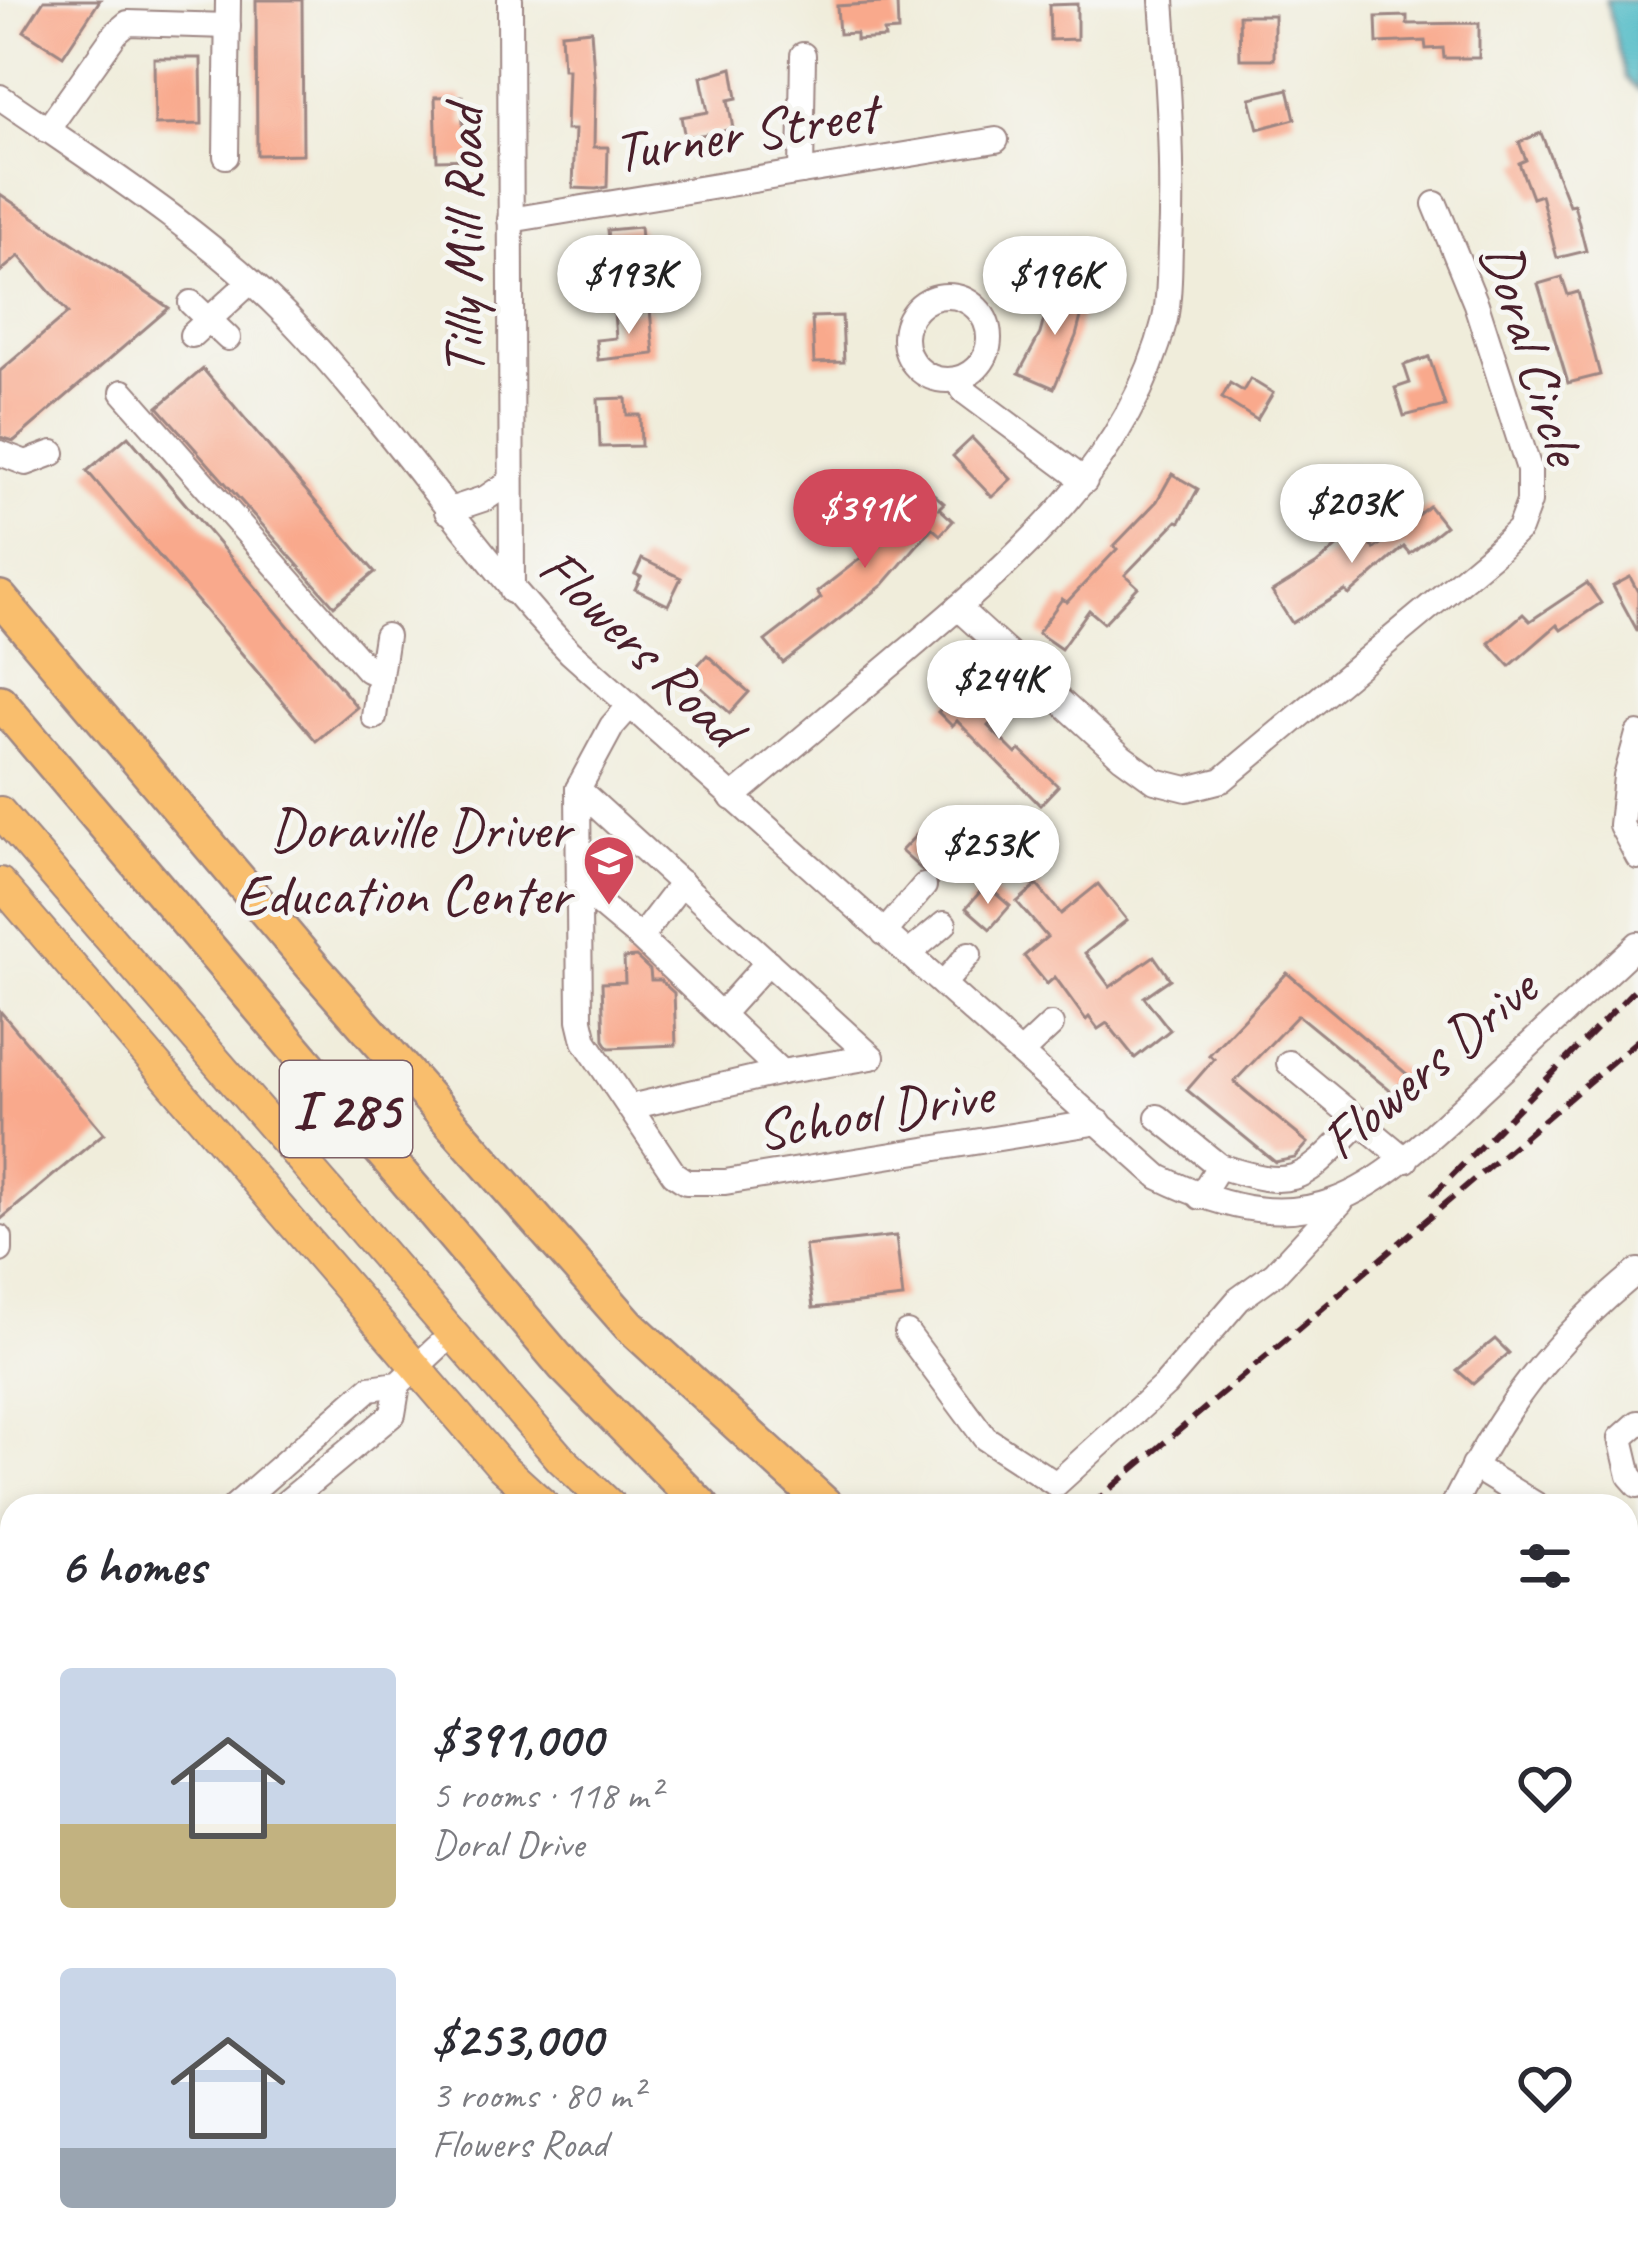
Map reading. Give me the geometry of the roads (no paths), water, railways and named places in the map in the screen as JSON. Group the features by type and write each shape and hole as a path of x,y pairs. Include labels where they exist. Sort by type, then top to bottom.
{"highway":[{"name":"I 285","path":"0,598 313,967 628,1325 814,1494"},
{"name":"I 285","path":"0,702 564,1366 690,1494"}],"main road":[{"path":"3,820 560,1458 598,1494"},
{"path":"0,883 407,1376 531,1494"}],"street":[{"name":"Tilly Mill Road","path":"510,0 512,591"},
{"path":"732,798 1034,542 1085,481 1124,419 1153,361 1166,313 1172,187 1162,0"},
{"path":"46,130 128,23 228,13 226,156"},
{"path":"801,172 803,55"},
{"name":"Flowers Road","path":"3,105 202,240 250,281 364,401 512,591 620,717 732,798 1159,1177 1200,1197 1260,1212"},
{"name":"Turner Street","path":"509,220 996,140"},
{"name":"Doral Circle","path":"958,608 1122,757 1155,781 1187,789 1222,780 1297,721 1494,553 1519,529 1529,502 1529,469 1514,417 1436,204"},
{"path":"191,303 210,332 250,281"},
{"path":"958,380 964,392 1085,481"},
{"path":"123,392 368,670 380,675"},
{"path":"0,453 26,463 52,453"},
{"path":"448,511 486,498 511,482"},
{"path":"374,717 386,636"},
{"path":"578,789 872,1057 781,1072 630,1107 585,1041 579,1003 578,789 620,717"},
{"path":"1636,846 1621,825 1626,777 1638,734"},
{"path":"640,938 682,884"},
{"path":"578,886 722,1013 781,1072"},
{"path":"884,933 924,886"},
{"path":"908,954 944,924"},
{"name":"Flowers Drive","path":"1260,1212 1343,1200 1406,1160 1638,944"},
{"path":"943,984 969,954"},
{"path":"722,1013 768,962"},
{"path":"1021,1053 1051,1025"},
{"path":"1289,1063 1406,1160"},
{"name":"School Drive","path":"630,1107 674,1174 686,1181 725,1182 1099,1122"},
{"path":"1158,1117 1219,1166 1284,1181 1313,1168 1360,1120"},
{"path":"1200,1197 1219,1166"},
{"path":"907,1333 985,1438 1056,1484 1165,1385 1239,1299 1275,1273 1343,1200"},
{"path":"0,1238 0,1250"},
{"path":"1459,1494 1505,1410 1537,1369 1638,1271"},
{"path":"249,1494 370,1388 407,1376 452,1334"},
{"path":"296,1494 393,1414 407,1376"},
{"path":"1638,1423 1621,1438 1630,1476 1638,1485"},
{"path":"1473,1466 1524,1494"}],"water":[{"path":"1606,0 1638,0 1638,90 1626,77"}],"railway":[{"path":"1432,1196 1638,986"},
{"path":"1104,1494 1638,1040"}],"place":[{"name":"Doraville Driver Education Center","path":"609,907"}]}
